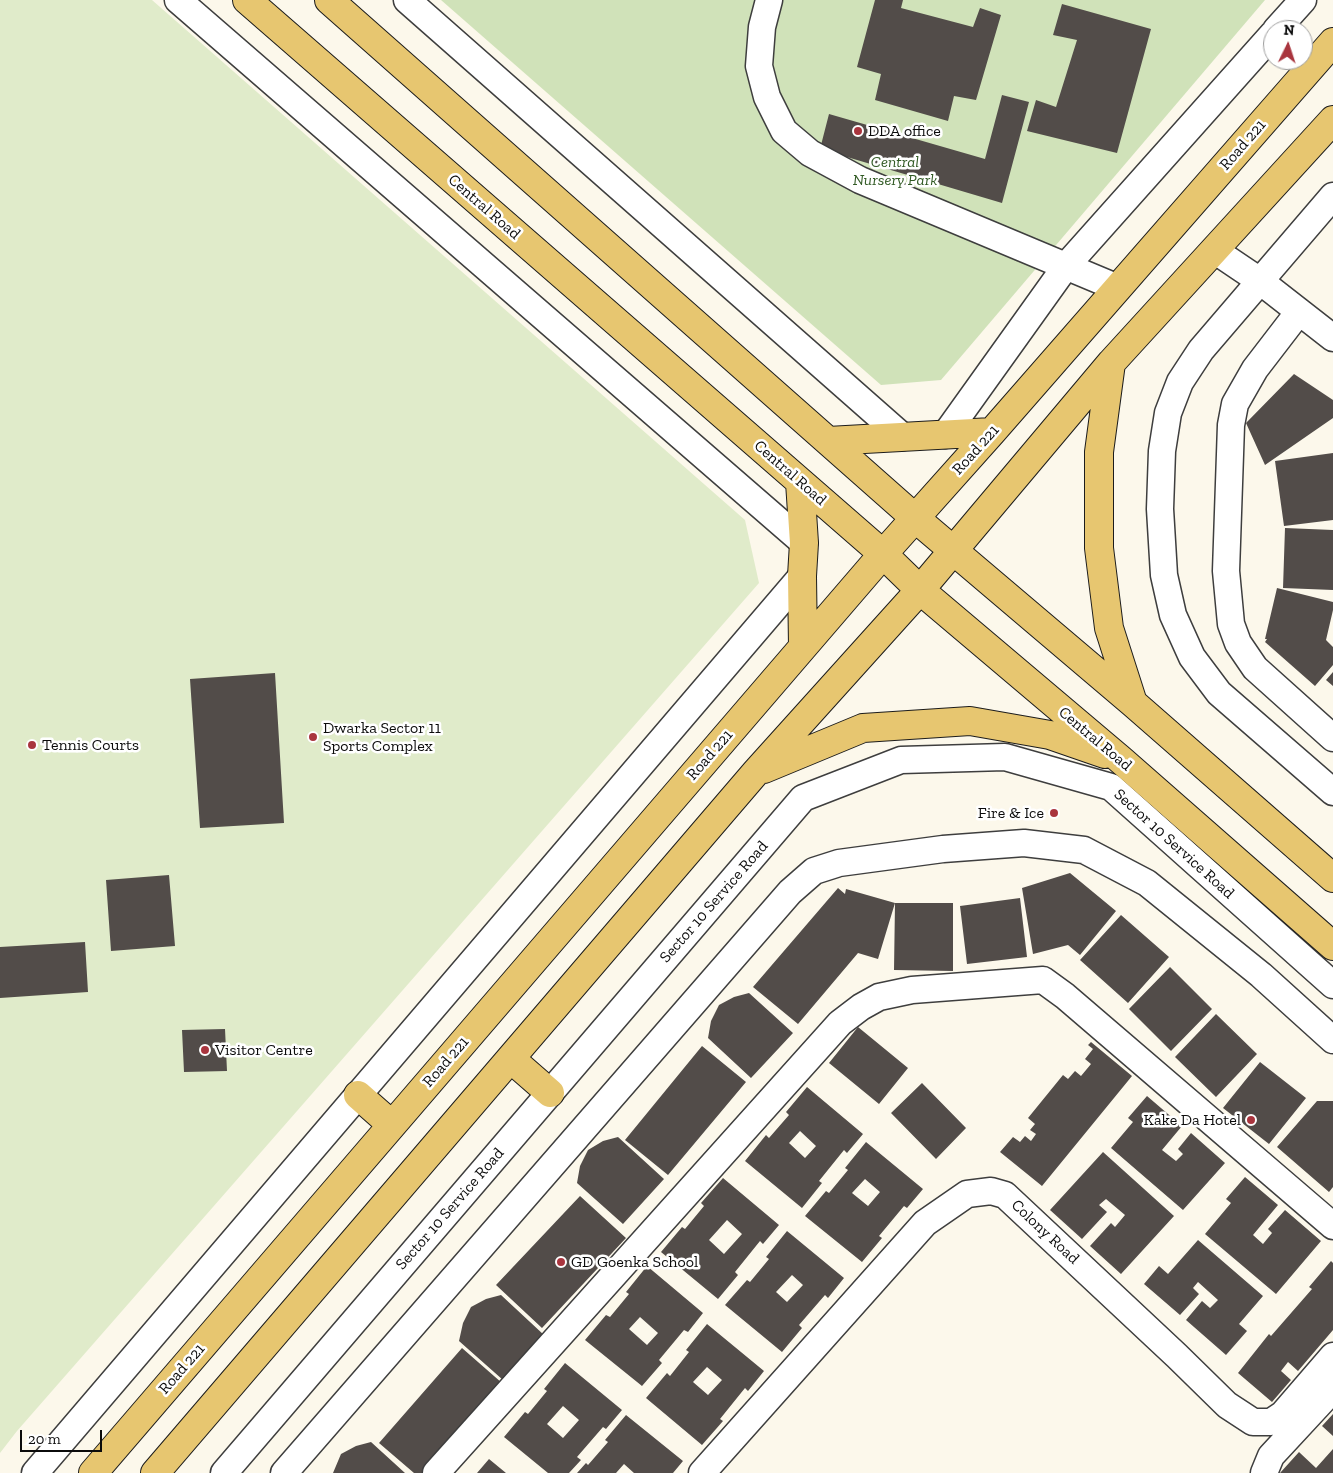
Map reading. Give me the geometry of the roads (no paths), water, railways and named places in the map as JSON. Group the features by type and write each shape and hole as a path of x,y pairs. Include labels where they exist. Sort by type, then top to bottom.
{"main road":[{"name":"Central Road","path":"247,0 883,554 920,590 1121,760 1333,946"},
{"path":"329,0 915,518 1333,878"},
{"name":"Road 221","path":"93,1473 883,554 1333,42"},
{"path":"155,1473 756,772 954,551 1110,363 1333,120"},
{"path":"1110,363 1099,452 1099,548 1109,628 1133,704"},
{"path":"828,441 992,432"},
{"path":"800,482 804,543 802,576 803,647"},
{"path":"756,772 863,728 970,721 1050,735 1121,760"},
{"path":"511,1059 550,1093"},
{"path":"358,1095 392,1125"}],"street":[{"path":"178,0 804,543"},
{"path":"407,0 903,437"},
{"path":"769,0 762,27 759,66 766,97 784,131 810,153 860,180 1118,288"},
{"path":"1285,20 1303,0"},
{"path":"945,435 1066,266 1263,45"},
{"path":"1333,196 1201,350 1180,382 1168,413 1162,451 1160,509 1164,575 1173,615 1192,657 1219,693 1333,792"},
{"path":"1214,250 1260,281 1333,338"},
{"path":"1298,312 1255,369 1235,404 1230,425 1226,571 1231,624 1238,643 1255,668 1333,738"},
{"path":"35,1473 802,576"},
{"name":"Sector 10 Service Road","path":"224,1473 804,798 901,760 1005,757 1111,787 1333,985"},
{"path":"284,1473 790,892 814,871 839,863 943,848 1024,843 1084,850 1147,884 1261,975 1333,1040"},
{"path":"436,1473 840,1024 861,1007 879,997 912,990 1043,980 1087,1014 1333,1226"},
{"name":"Colony Road","path":"702,1473 925,1223 967,1194 991,1191 1005,1195 1170,1349 1227,1405 1253,1422 1271,1422 1283,1414 1333,1356"},
{"path":"1264,1473 1272,1456 1333,1389"}],"place":[{"name":"DDA office","path":"858,131"},
{"name":"Dwarka Sector 11 Sports Complex","path":"313,737"},
{"name":"Tennis Courts","path":"32,745"},
{"name":"Fire & Ice","path":"1054,813"},
{"name":"Visitor Centre","path":"205,1050"},
{"name":"Kake Da Hotel","path":"1251,1120"},
{"name":"GD Goenka School","path":"561,1262"}],"park label":[{"name":"Central Nursery Park","path":"895,171"}]}
